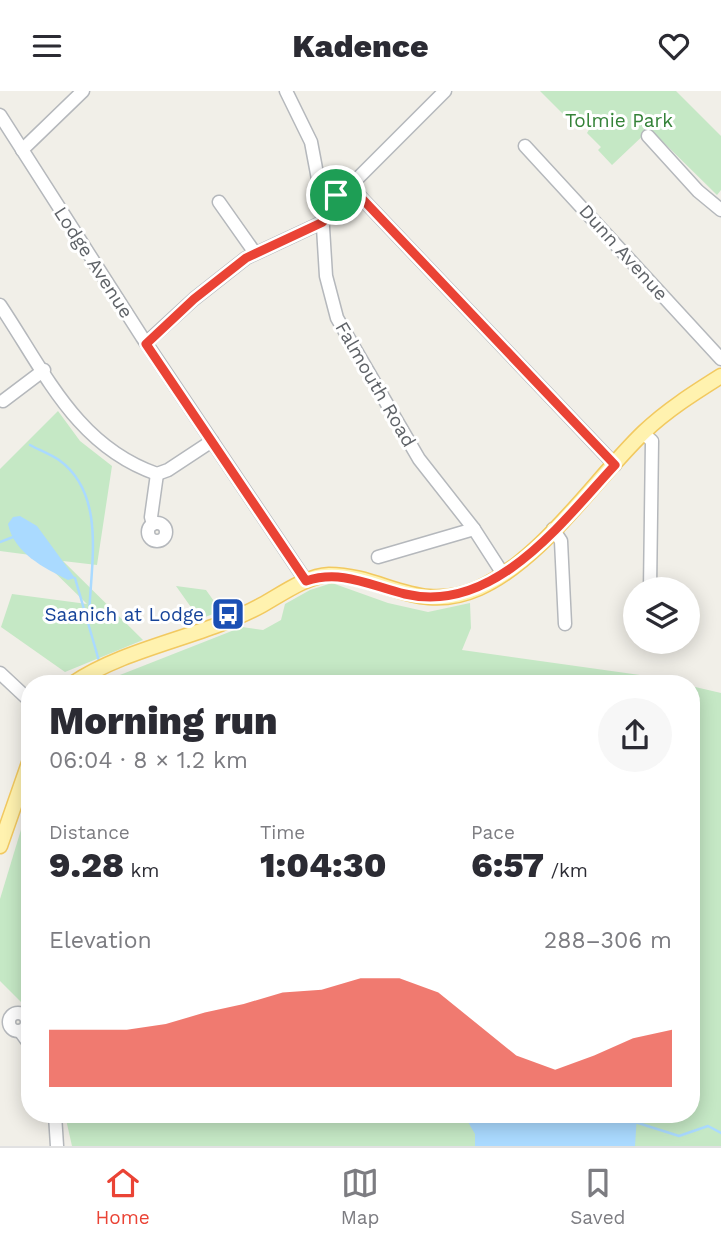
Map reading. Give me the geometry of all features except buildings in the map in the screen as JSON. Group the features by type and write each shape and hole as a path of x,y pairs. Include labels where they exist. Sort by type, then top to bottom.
{"main road":[{"path":"89,675 236,617 306,581 327,575 432,598 478,589 503,574 553,529 643,433 664,415 721,376"},
{"path":"0,846 21,785"}],"street":[{"path":"22,149 83,91"},
{"path":"321,195 340,194 350,186 445,91"},
{"name":"Falmouth Road","path":"290,93 311,142 321,195 331,299 349,342 419,459 474,529 503,574"},
{"name":"Lodge Avenue","path":"0,115 146,344 306,581"},
{"path":"648,136 698,191 721,210"},
{"name":"Dunn Avenue","path":"525,146 721,359"},
{"path":"350,186 615,465"},
{"path":"219,202 255,253"},
{"path":"146,344 194,299 255,253 323,222"},
{"path":"0,305 76,420 98,443 118,457 157,474 169,470 212,441"},
{"path":"1,403 44,370"},
{"path":"643,433 652,441 650,577"},
{"path":"153,524 151,517 157,474"},
{"path":"378,557 474,529"},
{"path":"553,529 561,541 565,624"},
{"path":"0,673 21,693"},
{"path":"56,1123 57,1146"}],"green space":[{"name":"Tolmie Park","path":"540,91 676,91 721,136 721,190 717,195 650,129 612,165 598,150 601,147 587,133 590,128 576,115 570,121"},
{"path":"58,411 80,441 112,466 97,565 63,561 143,640 65,672 1,627 12,594 87,604 38,556 0,551 0,469"},
{"path":"332,583 388,603 428,612 470,603 471,628 462,650 640,675 120,675 242,627 263,630 281,620 285,604 310,590"},
{"path":"176,586 206,590 221,611 184,625 178,609 193,610"},
{"path":"700,688 721,693 721,1146 72,1146 67,1123 700,1123"},
{"path":"21,830 21,1002 0,981 0,899"}],"water":[{"path":"20,516 37,526 75,578 68,580 40,565 23,551 11,534 8,524 13,517"},
{"path":"469,1123 636,1123 635,1146 475,1146 475,1134"}],"waterway":[{"path":"30,445 59,460 75,475 85,493 93,535 89,622"},
{"path":"0,542 13,537"},
{"path":"75,578 99,661"},
{"path":"638,1123 679,1136 708,1126 721,1133"}],"place":[{"name":"Saanich at Lodge","path":"228,614"}],"route":[{"path":"350,186 615,465 534,548 503,574 478,589 432,598 400,593 345,577 327,575 306,581 146,344 194,299 246,258 323,222 321,195 336,195 350,186"}]}
